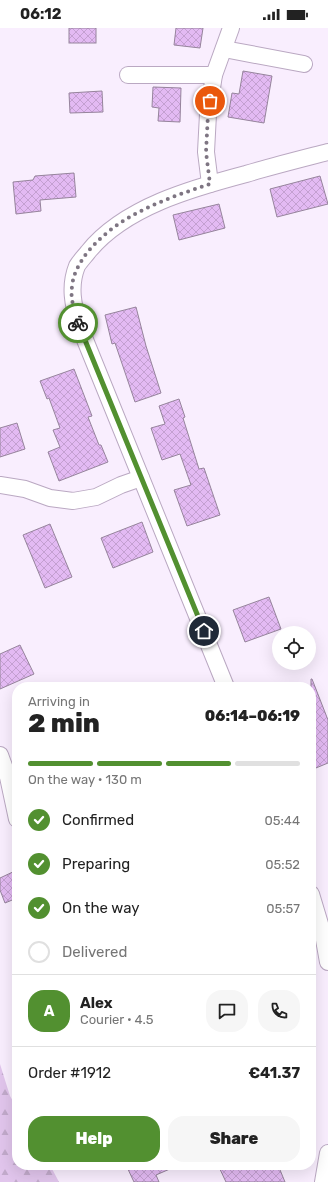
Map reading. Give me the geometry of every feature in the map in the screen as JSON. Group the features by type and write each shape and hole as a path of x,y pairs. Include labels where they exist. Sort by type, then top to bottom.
{"street":[{"path":"210,184 206,152 208,114 214,75 231,28"},
{"path":"224,49 304,64"},
{"path":"128,75 214,75"},
{"path":"224,682 79,325 73,306 72,287 78,266 94,244 117,225 144,209 176,195 210,184 328,152"},
{"path":"0,485 24,489 50,498 73,501 96,497 121,485 141,478"},
{"path":"0,755 8,777 12,796"},
{"path":"316,911 323,934 328,962"},
{"path":"323,1182 328,1153"}],"green space":[{"path":"0,1064 12,1099 12,1170 53,1170 59,1182 0,1182"}],"building":[{"path":"69,28 96,28 96,43 69,43"},
{"path":"176,28 203,28 200,48 174,45"},
{"path":"243,71 272,76 264,123 228,117 232,93 239,94"},
{"path":"153,87 181,88 180,122 158,121 159,108 152,107"},
{"path":"102,91 103,112 70,113 69,93"},
{"path":"74,173 76,197 40,200 41,211 16,214 13,182 33,180 35,176"},
{"path":"320,176 328,204 277,217 270,189"},
{"path":"219,204 225,228 179,240 173,215"},
{"path":"136,307 146,346 161,393 135,402 115,343 112,344 105,315"},
{"path":"74,369 92,416 88,417 99,445 101,445 108,462 59,481 48,452 60,447 53,430 60,428 49,398 47,399 40,381"},
{"path":"179,399 185,417 183,418 199,469 204,468 220,515 187,526 174,490 191,485 180,454 162,460 151,428 165,424 159,406"},
{"path":"17,423 25,449 0,457 0,428"},
{"path":"142,522 153,552 113,568 101,538"},
{"path":"50,524 72,577 45,588 23,535"},
{"path":"269,597 280,626 272,626 272,632 245,642 233,610"},
{"path":"20,645 34,674 16,682 12,682 12,684 0,689 0,654"},
{"path":"316,689 328,720 328,763 316,768"},
{"path":"12,872 12,900 5,903 0,890 0,878"},
{"path":"128,1170 168,1170 156,1175 159,1182 134,1182"},
{"path":"220,1170 280,1170 285,1182 226,1182"}],"way so far":[{"path":"78,323 73,306 72,287 78,266 94,244 117,225 144,209 176,195 210,184 206,152 210,101"}],"route":[{"path":"78,323 204,631"}]}
